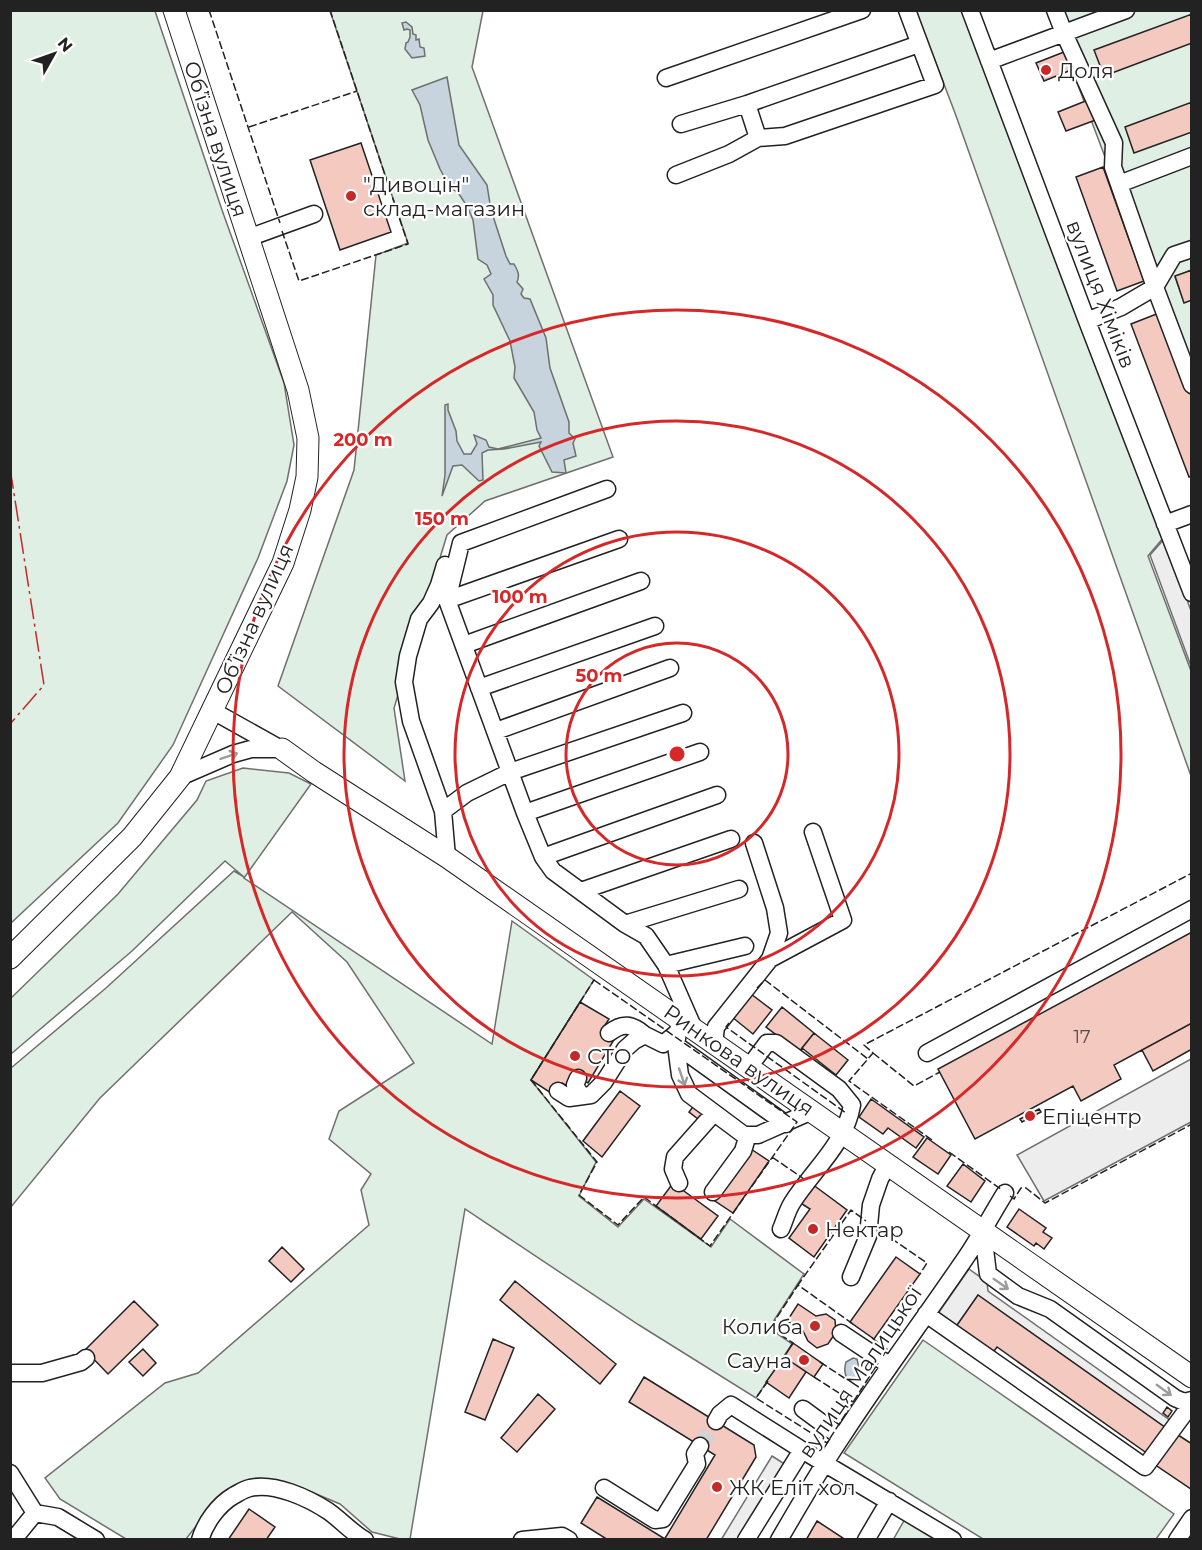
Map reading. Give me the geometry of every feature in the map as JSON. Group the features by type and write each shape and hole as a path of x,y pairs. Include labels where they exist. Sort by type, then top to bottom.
{"main road":[{"name":"Обʼїзна вулиця","path":"10,958 132,837 180,777 283,563 300,510 307,477 308,438 298,390 174,10"},
{"name":"Ринкова вулиця","path":"282,749 447,857 682,1031 714,1043 1191,1377"}],"street":[{"path":"666,78 862,10"},
{"path":"676,176 729,154 758,138 785,136 935,85 907,10"},
{"name":"вулиця Хіміків","path":"970,10 1191,593"},
{"path":"1055,10 1114,143 1113,167 1191,385"},
{"path":"989,61 1126,10"},
{"path":"681,124 747,104 919,44"},
{"path":"747,104 758,138"},
{"path":"1119,184 1191,156"},
{"path":"248,238 314,214"},
{"path":"1087,321 1121,307 1155,287 1174,255 1191,249"},
{"path":"447,857 444,811 411,721 404,682 408,656 419,618 431,603 446,559 461,543 607,489"},
{"path":"1165,524 1191,514"},
{"path":"447,600 619,539"},
{"path":"461,543 447,600 543,857 553,871 625,924 646,936 666,965 682,1031 680,1075 689,1094 748,1140"},
{"path":"464,645 641,581"},
{"path":"479,688 655,626"},
{"path":"496,731 670,668"},
{"name":"Ринкова вулиця","path":"213,711 282,749"},
{"path":"444,811 467,793 510,772 682,713"},
{"path":"180,777 233,754 251,749 282,749"},
{"path":"525,813 700,752"},
{"path":"543,857 717,795"},
{"path":"770,959 843,920 813,832"},
{"path":"581,891 731,839"},
{"path":"714,1043 716,1027 770,959 779,933 775,908 754,843"},
{"path":"625,924 739,889"},
{"path":"927,1053 1191,909"},
{"path":"666,965 746,946"},
{"path":"609,1033 618,1026 630,1026 663,1044 682,1031"},
{"path":"682,1031 786,1124"},
{"path":"558,1091 569,1098 591,1095 603,1082 625,1049 645,1035"},
{"path":"749,1067 767,1043 776,1043 839,1089 852,1105 851,1115 843,1133 791,1204 781,1229"},
{"path":"578,1078 575,1085 580,1094 585,1096"},
{"path":"713,1192 748,1140 812,1111"},
{"path":"679,1183 673,1169 675,1157 714,1113"},
{"path":"851,1277 868,1236 871,1205 888,1164"},
{"name":"вулиця Малицької","path":"778,1539 841,1437 983,1232 1005,1193"},
{"path":"983,1232 988,1274 1018,1296 1050,1309 1175,1398 1184,1402 1191,1401"},
{"path":"926,1314 1145,1467 1191,1401"},
{"path":"841,1333 890,1365"},
{"path":"10,1373 42,1373 81,1362 86,1358"},
{"path":"716,1421 720,1414 731,1405 825,1464 953,1539"},
{"path":"803,1409 841,1437"},
{"path":"604,1488 655,1520 663,1519 697,1464 695,1454 700,1446"},
{"path":"746,1539 802,1450"},
{"path":"10,1473 35,1513 58,1517 96,1539"},
{"path":"200,1539 214,1513 229,1498 249,1488 267,1486 311,1502 329,1512 365,1539"},
{"path":"866,1539 889,1502"},
{"path":"13,1539 35,1513"},
{"path":"1177,1539 1191,1518"},
{"path":"522,1539 562,1536 569,1539"}],"green space":[{"path":"11,10 155,11 222,210 284,383 294,445 287,481 258,558 173,745 118,823 11,923"},
{"path":"330,11 483,11 472,67 613,457 485,501 447,535 394,708 405,781 278,686 354,470 376,255 408,243"},
{"path":"916,11 963,11 1164,537 1148,556 1191,671 1191,776 955,113"},
{"path":"1050,11 1191,11 1191,270 1175,277 1184,302 1191,300 1191,385"},
{"path":"243,768 289,773 311,784 244,878 492,1044 512,921 594,980 531,1080 596,1162 579,1196 618,1227 644,1199 711,1247 730,1219 804,1274 769,1328 792,1344 756,1398 639,1325 465,1209 410,1539 400,1539 372,1532 340,1504 302,1488 255,1483 200,1521 186,1539 126,1539 60,1499 45,1478 165,1383 198,1373 369,1225 361,1190 371,1174 329,1139 339,1111 414,1063 347,962 292,912 100,1098 11,1207 11,1068 106,988 234,871 244,877 225,861 132,951 11,1054 10,999 118,894 197,800 206,781"},
{"path":"923,1340 1174,1514 1156,1539 983,1539 844,1453"},
{"path":"905,1519 939,1540 893,1540"}],"shaded area":[{"path":"406,22 412,27 416,40 419,39 425,56 412,58 405,49 410,37 410,30 404,30 402,23"},
{"path":"447,77 459,145 487,185 491,210 506,256 510,264 514,264 517,269 517,282 523,289 521,294 524,298 530,299 546,338 550,368 569,422 569,433 575,439 573,443 576,456 564,460 566,473 552,472 539,446 541,442 504,449 488,450 482,453 483,480 479,481 462,465 453,466 442,496 445,475 445,405 448,404 457,441 464,454 471,454 477,444 474,435 486,440 489,447 498,449 541,438 534,412 514,378 515,367 510,341 493,305 493,295 484,279 491,274 487,265 478,259 473,220 467,206 459,194 449,186 440,169 428,140 420,105 412,90"},
{"path":"1165,538 1191,611 1191,666 1150,555"},
{"name":"Епіцентр","path":"1191,1059 1191,1122 1044,1201 1017,1155"},
{"path":"969,1269 987,1282 988,1291 1171,1421 1166,1428 978,1295 955,1328 937,1315"},
{"path":"853,1358 857,1359 860,1372 857,1379 851,1381 846,1376 845,1368 846,1362"},
{"path":"772,1456 794,1470 751,1539 721,1540"}],"building":[{"path":"1192,14 1192,43 1104,76 1094,50"},
{"path":"1069,50 1076,68 1044,81 1036,63"},
{"path":"1093,98 1101,118 1066,131 1058,112"},
{"path":"1192,102 1192,132 1134,153 1125,127"},
{"name":"\"Дивоцін\" склад-магазин","path":"361,143 391,232 340,250 310,160"},
{"path":"1103,167 1144,281 1117,291 1076,177"},
{"path":"1192,270 1192,300 1184,303 1175,276"},
{"path":"1159,313 1192,398 1192,476 1189,477 1131,324"},
{"name":"Епіцентр","path":"1192,932 1192,1023 1114,1065 1121,1079 1081,1101 1073,1086 975,1139 938,1069"},
{"path":"751,994 772,1010 753,1034 732,1017"},
{"name":"СТО","path":"580,1002 609,1019 602,1030 615,1038 588,1083 574,1074 567,1086 562,1083 554,1095 531,1080"},
{"path":"782,1007 814,1033 799,1052 766,1027"},
{"path":"1192,1023 1192,1049 1153,1071 1142,1050"},
{"path":"814,1033 848,1060 836,1075 802,1048"},
{"path":"620,1091 640,1106 602,1157 583,1141"},
{"path":"871,1099 924,1137 916,1148 888,1128 883,1134 859,1117"},
{"path":"695,1104 704,1111 698,1119 689,1112"},
{"name":"Епіцентр","path":"1039,1109 1041,1112 1022,1122 1020,1119"},
{"path":"927,1138 951,1155 938,1174 913,1157"},
{"path":"751,1149 769,1161 733,1213 715,1201"},
{"path":"963,1164 985,1181 971,1202 947,1186"},
{"path":"673,1183 718,1216 701,1239 656,1206"},
{"path":"812,1184 847,1210 814,1257 789,1238 810,1209 799,1202"},
{"path":"1019,1209 1046,1228 1043,1232 1052,1238 1044,1249 1036,1243 1034,1246 1007,1227"},
{"path":"282,1247 304,1269 291,1282 269,1261"},
{"path":"896,1257 920,1274 874,1339 850,1322"},
{"path":"515,1281 616,1364 600,1384 500,1300"},
{"path":"978,1295 1166,1428 1148,1454 997,1347 992,1354 955,1328"},
{"path":"134,1301 158,1325 108,1374 85,1350"},
{"name":"Колиба","path":"798,1304 816,1316 826,1314 835,1320 836,1332 828,1344 817,1348 808,1341 803,1331 787,1321"},
{"path":"493,1339 514,1348 485,1420 465,1412"},
{"name":"Сауна","path":"793,1343 823,1364 814,1377 784,1357"},
{"path":"143,1349 156,1363 143,1376 129,1362"},
{"path":"784,1357 806,1372 789,1398 766,1382"},
{"name":"ЖК Еліт хол","path":"644,1377 754,1445 756,1457 706,1540 664,1540 715,1455 629,1402"},
{"path":"538,1394 555,1409 517,1452 501,1438"},
{"path":"1167,1407 1172,1411 1168,1417 1163,1413"},
{"path":"1175,1433 1192,1444 1191,1489 1154,1464"},
{"path":"597,1497 665,1539 608,1540 581,1523"},
{"path":"249,1509 275,1527 266,1540 228,1540"},
{"path":"817,1521 846,1540 806,1540"}],"tunnel":[{"path":"700,1446 716,1421"}],"fence":[{"path":"209,10 280,223"},
{"path":"282,231 299,281 408,244 330,10"},
{"path":"249,127 357,91"},
{"path":"932,1140 849,1081 873,1053 864,1045 1192,873"},
{"path":"594,980 797,1122 710,1246 644,1197 618,1225 579,1195 597,1162 531,1080 594,980"},
{"path":"757,988 765,980 868,1059"},
{"path":"729,1023 726,1027 846,1113"},
{"path":"873,1053 914,1086 940,1072"},
{"path":"1010,1196 1014,1199 1021,1188 1026,1188 1045,1203 1192,1124"},
{"path":"949,1152 1002,1190"},
{"path":"772,1157 804,1179"},
{"path":"853,1324 798,1285 851,1210 866,1221"},
{"path":"873,1226 927,1263 920,1274"},
{"path":"791,1346 793,1343 770,1328 798,1285"},
{"path":"872,1338 887,1349 883,1356"},
{"path":"820,1362 861,1389"},
{"path":"768,1381 756,1398 827,1443 878,1363"},
{"path":"814,1377 853,1402"}],"power":[{"path":"10,468 44,685 10,724"}],"place":[{"name":"Доля","path":"1046,70"},
{"name":"\"Дивоцін\" склад-магазин","path":"351,196"},
{"name":"СТО","path":"575,1056"},
{"name":"Епіцентр","path":"1030,1116"},
{"name":"Нектар","path":"813,1229"},
{"name":"Колиба","path":"815,1326"},
{"name":"Сауна","path":"804,1360"},
{"name":"ЖК Еліт хол","path":"717,1487"}]}
